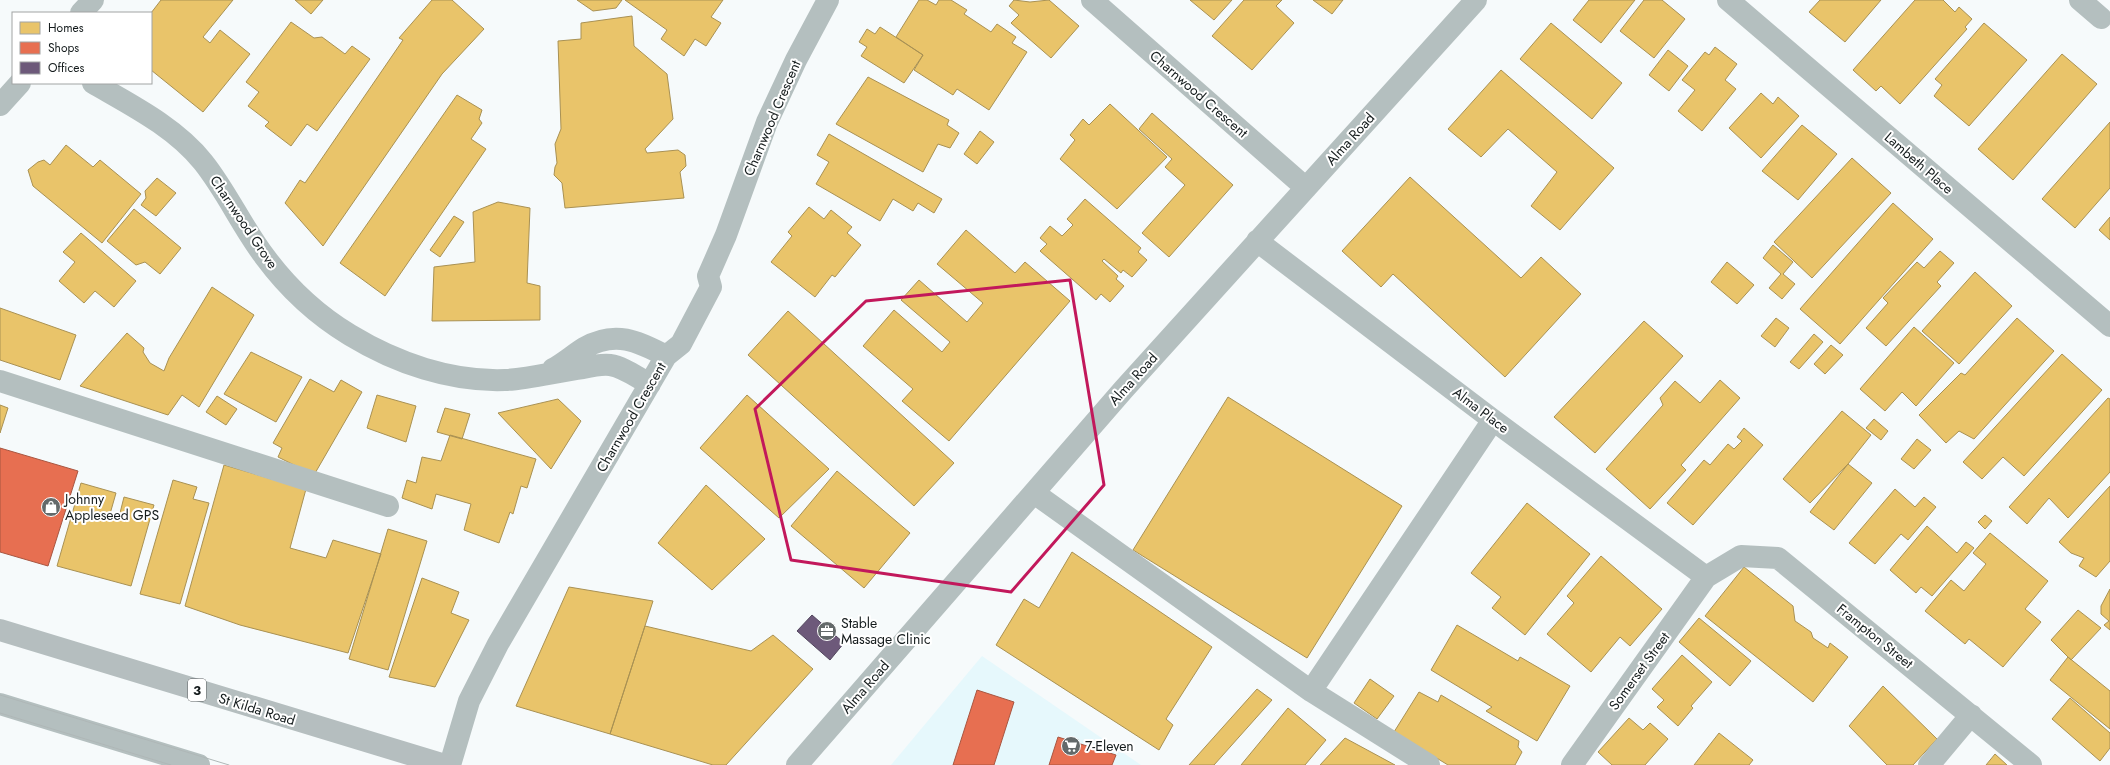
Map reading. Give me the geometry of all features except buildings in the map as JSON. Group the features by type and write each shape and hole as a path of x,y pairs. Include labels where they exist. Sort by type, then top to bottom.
{"highway":[{"name":"St Kilda Road","path":"0,630 445,765"}],"street":[{"path":"82,12 92,0"},
{"name":"Charnwood Crescent","path":"450,765 469,701 494,651 666,356 681,344 711,287 708,276 726,235 767,122 796,60 828,0"},
{"name":"Charnwood Crescent","path":"1092,0 1306,188"},
{"name":"Alma Road","path":"797,765 1124,388 1476,0"},
{"name":"Lambeth Place","path":"1728,0 2110,326"},
{"path":"2080,0 2101,18"},
{"path":"0,105 19,84"},
{"name":"Charnwood Grove","path":"95,84 158,123 182,141 202,161 224,192 265,257 292,290 320,314 349,335 390,356 432,371 470,379 506,380 609,365 627,371 650,384"},
{"name":"Alma Place","path":"1257,241 1494,420 1706,577"},
{"name":"Charnwood Grove","path":"537,375 560,365 590,346 612,339 632,340 666,356"},
{"path":"0,380 388,506"},
{"path":"1311,691 1494,420"},
{"path":"1034,493 1311,691 1428,765"},
{"name":"Frampton Street","path":"1706,577 1741,556 1778,558 2031,765"},
{"name":"Somerset Street","path":"1572,765 1706,577"},
{"path":"0,704 200,765"},
{"path":"1929,765 1971,715"}],"highlighted area":[{"path":"1070,280 1104,485 1011,592 791,560 755,409 866,301"}],"shaded area":[{"name":"7-Eleven","path":"982,656 1141,765 891,765"}],"tram line":[{"path":"0,695 229,765"},
{"path":"0,713 171,765"}],"place":[{"name":"Johnny Appleseed GPS","path":"51,507"},
{"name":"Stable Massage Clinic","path":"827,631"},
{"name":"7-Eleven","path":"1071,746"}]}
